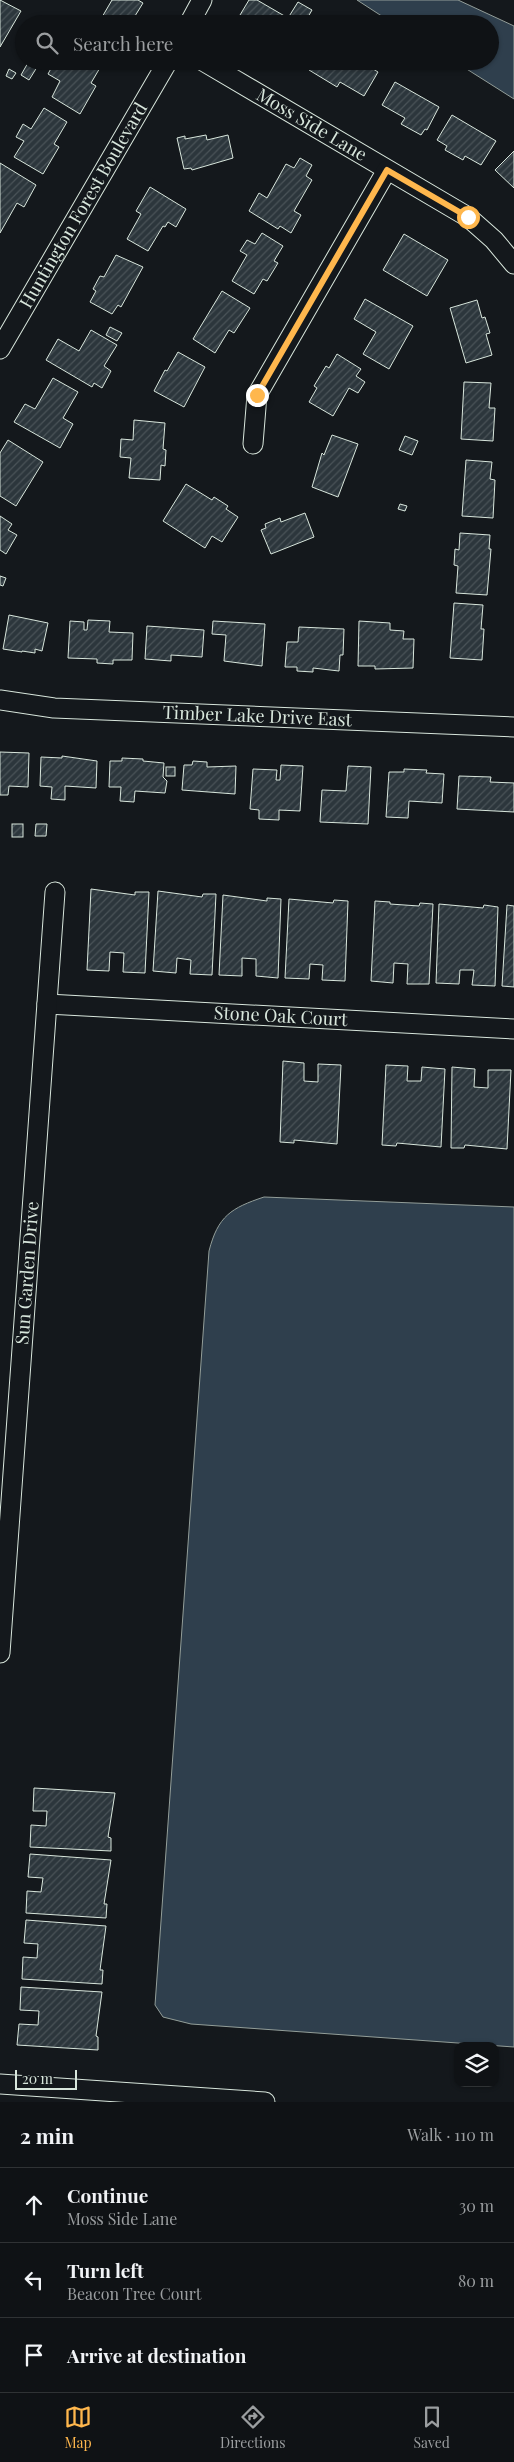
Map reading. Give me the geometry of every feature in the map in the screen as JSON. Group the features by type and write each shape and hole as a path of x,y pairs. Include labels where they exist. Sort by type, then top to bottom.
{"street":[{"path":"194,15 202,0"},
{"name":"Huntington Forest Boulevard","path":"0,349 163,70"},
{"name":"Moss Side Lane","path":"217,70 468,217 494,240 514,264"},
{"path":"253,444 257,395 387,170"},
{"name":"Timber Lake Drive East","path":"0,700 54,708 514,727"},
{"name":"Sun Garden Drive","path":"0,1653 56,892"},
{"name":"Stone Oak Court","path":"47,1004 514,1029"},
{"path":"0,2084 265,2102"}],"water":[{"path":"357,0 458,0 490,15 380,15"},
{"path":"499,19 514,26 514,99 468,70 499,70"},
{"path":"264,1197 514,1207 514,2047 499,2046 499,2042 454,2043 191,2024 163,2017 155,2005 209,1251 222,1221 243,1205"}],"building":[{"path":"0,0 21,11 19,15 15,15 15,21 0,47"},
{"path":"112,0 138,0 143,3 136,15 103,15"},
{"path":"249,0 257,0 283,15 240,15"},
{"path":"298,2 312,10 309,15 290,15"},
{"path":"9,69 16,73 12,79 6,76"},
{"path":"24,70 35,70 29,80 21,75"},
{"path":"50,70 99,70 91,83 96,86 80,114 52,97 60,81 48,74"},
{"path":"309,70 375,70 378,72 364,96 340,82 337,87"},
{"path":"395,82 439,107 427,130 425,129 421,135 401,124 405,118 382,105"},
{"path":"44,108 67,122 54,144 59,147 43,174 14,157 24,141 16,137 23,124 31,129"},
{"path":"452,115 496,141 481,165 465,156 463,160 445,150 447,146 437,140"},
{"path":"206,135 207,140 228,135 233,158 192,170 191,168 184,169 177,138 185,136 185,139"},
{"path":"514,151 514,188 495,170"},
{"path":"300,158 312,165 306,176 312,180 294,211 301,215 291,233 280,226 278,229 249,211 259,193 267,198 286,164 294,168"},
{"path":"0,163 36,185 24,207 17,203 0,233"},
{"path":"150,187 186,209 176,227 168,222 165,227 163,226 148,251 127,239 141,214 136,211"},
{"path":"262,233 283,246 274,261 278,263 267,281 263,279 254,294 232,281 247,255 240,251 247,240 255,244"},
{"path":"404,234 448,260 427,296 383,270"},
{"path":"116,255 143,267 121,307 118,305 112,314 90,302 96,291 93,289 100,276 104,277"},
{"path":"222,291 250,308 234,333 229,330 215,353 193,339"},
{"path":"365,299 413,326 389,369 363,354 376,332 354,319"},
{"path":"477,300 482,318 485,317 490,333 486,334 492,355 466,363 450,308"},
{"path":"110,327 122,333 117,341 106,335"},
{"path":"91,330 117,345 104,366 111,371 102,388 94,383 92,387 46,360 58,339 79,351"},
{"path":"178,352 205,367 184,407 154,391 165,370 167,371"},
{"path":"337,354 361,369 356,376 365,382 358,393 349,388 333,416 309,402 317,388 314,386 326,366 329,368"},
{"path":"53,378 78,392 63,418 73,424 60,448 14,422 25,404 35,409"},
{"path":"464,382 491,383 489,408 495,408 493,441 461,439"},
{"path":"134,420 165,423 163,449 166,450 165,466 161,465 160,480 129,478 131,458 120,457 121,439 133,440"},
{"path":"332,435 358,444 338,497 312,487 322,453 324,455"},
{"path":"405,436 418,441 412,455 399,450"},
{"path":"8,440 43,462 16,506 0,496 0,453"},
{"path":"466,460 492,462 490,479 495,480 493,518 462,516"},
{"path":"186,484 212,500 214,497 228,506 226,509 238,517 222,542 212,536 205,548 163,521"},
{"path":"400,504 407,506 405,511 398,509"},
{"path":"305,513 314,537 271,554 261,530 266,528 265,524 280,518 281,522"},
{"path":"0,516 12,524 8,530 17,535 6,554 0,550"},
{"path":"460,533 490,535 489,549 491,549 487,595 456,593 458,566 454,565 455,549 459,550"},
{"path":"0,576 6,578 3,586 0,585"},
{"path":"454,603 483,605 481,629 484,629 482,660 450,658"},
{"path":"9,615 48,623 42,651 35,649 35,653 3,649"},
{"path":"88,620 110,621 109,632 133,633 132,660 113,660 113,664 97,663 97,659 68,658 70,621 84,622 84,630 87,630"},
{"path":"213,621 265,624 262,666 224,661 226,635 212,634"},
{"path":"359,621 390,623 390,630 404,631 403,639 414,639 413,668 375,669 375,666 358,666"},
{"path":"147,626 204,630 202,657 171,655 171,661 145,659"},
{"path":"299,627 344,629 343,655 340,655 339,671 313,668 313,672 297,671 297,667 285,667 287,642 298,642"},
{"path":"0,752 29,753 28,787 9,786 8,795 0,795"},
{"path":"62,756 97,761 96,788 65,786 65,800 51,799 52,787 40,786 41,757 62,758"},
{"path":"122,758 164,763 163,777 167,781 165,793 135,791 134,802 120,801 121,787 109,787 110,761 122,761"},
{"path":"193,761 207,762 207,767 236,766 235,794 182,790 184,765 192,765"},
{"path":"281,765 303,766 300,811 279,810 279,820 259,819 259,810 250,809 253,769 277,770 276,780 280,780"},
{"path":"348,766 371,767 368,824 320,822 322,790 346,791"},
{"path":"166,767 175,767 175,776 166,776"},
{"path":"404,769 427,770 426,773 444,774 442,803 409,801 408,818 386,817 389,772 404,772"},
{"path":"459,776 491,777 490,782 514,783 514,812 457,809"},
{"path":"12,824 23,824 23,837 12,837"},
{"path":"36,824 47,824 46,836 35,836"},
{"path":"91,889 135,895 135,892 149,892 145,973 123,972 124,953 110,952 109,971 87,970"},
{"path":"158,891 202,897 203,894 216,894 212,975 190,974 191,960 177,958 176,973 153,971"},
{"path":"223,895 267,901 267,898 281,899 278,978 256,976 256,959 242,958 242,976 219,975"},
{"path":"289,899 333,903 334,900 348,901 345,981 322,980 323,965 310,964 309,979 285,978"},
{"path":"375,901 419,906 420,903 433,904 429,984 407,984 408,964 394,963 393,983 371,981"},
{"path":"439,904 483,908 484,905 498,907 495,986 472,985 474,970 460,970 459,984 436,983"},
{"path":"507,905 514,906 514,987 502,986"},
{"path":"283,1061 304,1063 304,1081 318,1082 318,1064 341,1065 337,1144 294,1140 294,1143 280,1142"},
{"path":"386,1065 408,1066 407,1081 421,1081 422,1067 445,1069 441,1147 397,1143 396,1146 382,1145"},
{"path":"452,1067 475,1069 474,1087 488,1088 488,1070 511,1070 507,1149 465,1145 464,1148 451,1148"},
{"path":"34,1788 115,1793 108,1837 111,1838 111,1851 30,1847 31,1825 46,1826 47,1811 33,1811"},
{"path":"30,1854 111,1860 104,1904 107,1904 106,1918 26,1913 27,1891 41,1892 43,1878 28,1877"},
{"path":"26,1920 106,1926 100,1970 103,1970 102,1984 22,1979 23,1957 37,1958 38,1944 24,1943"},
{"path":"21,1987 102,1992 96,2036 98,2037 98,2050 17,2045 19,2024 38,2025 39,2011 20,2010"}],"route":[{"path":"257,395 387,170 468,217"}]}
